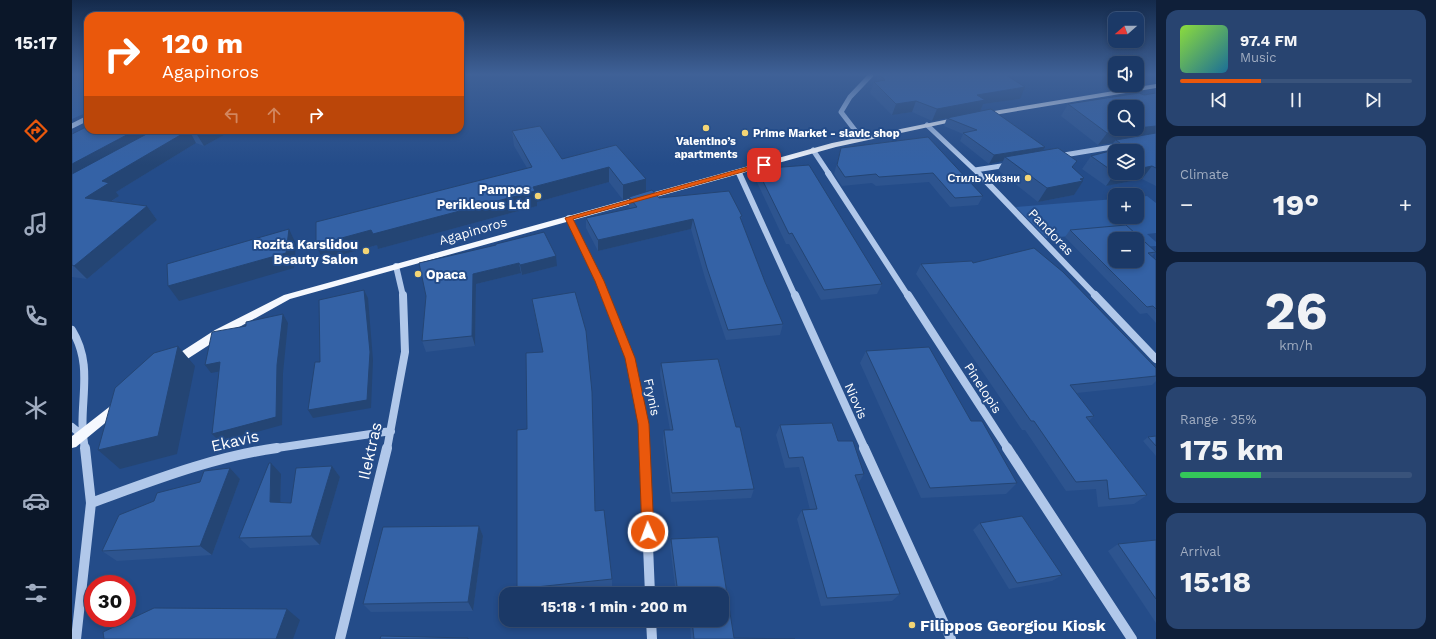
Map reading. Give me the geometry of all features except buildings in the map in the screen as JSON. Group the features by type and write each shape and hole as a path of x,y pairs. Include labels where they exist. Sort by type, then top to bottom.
{"main road":[{"path":"972,116 1041,105"},
{"name":"Agapinoros","path":"167,367 219,333 287,297 740,172 813,150 861,138 965,118"},
{"path":"72,443 124,401"}],"street":[{"path":"845,105 841,112 861,138"},
{"path":"72,126 84,120"},
{"name":"Pandoras","path":"927,125 975,170 1156,359"},
{"path":"1050,158 1108,148"},
{"name":"Pinelopis","path":"813,150 1132,639"},
{"path":"975,170 1012,164"},
{"name":"Niovis","path":"740,172 951,639"},
{"name":"Frynis","path":"569,218 600,281 630,358 644,424 650,587"},
{"name":"Ilektras","path":"340,639 391,431 405,352 404,299 396,266"},
{"path":"72,330 80,343 85,365 82,435 91,503 76,639"},
{"path":"72,427 82,435"},
{"name":"Ekavis","path":"91,503 195,466 242,453 391,431"},
{"path":"651,627 652,639"}],"shaded area":[{"path":"72,105 84,105 84,114 72,119"},
{"path":"1144,196 1147,196 1156,203 1156,233 1147,234 1156,242 1156,246 1144,247 1144,232 1108,232 1046,238 1016,207 1108,200 1108,224 1144,224"}],"place":[{"name":"Valentino’s apartments","path":"706,128"},
{"name":"Prime Market - slavic shop","path":"745,133"},
{"name":"Стиль Жизни","path":"1028,178"},
{"name":"Pampos Perikleous Ltd","path":"538,196"},
{"name":"Rozita Karslidou Beauty Salon","path":"366,251"},
{"name":"Opaca","path":"418,274"},
{"name":"Filippos Georgiou Kiosk","path":"912,625"}],"route":[{"path":"648,532 644,424 630,358 600,281 569,218 764,165"}]}
